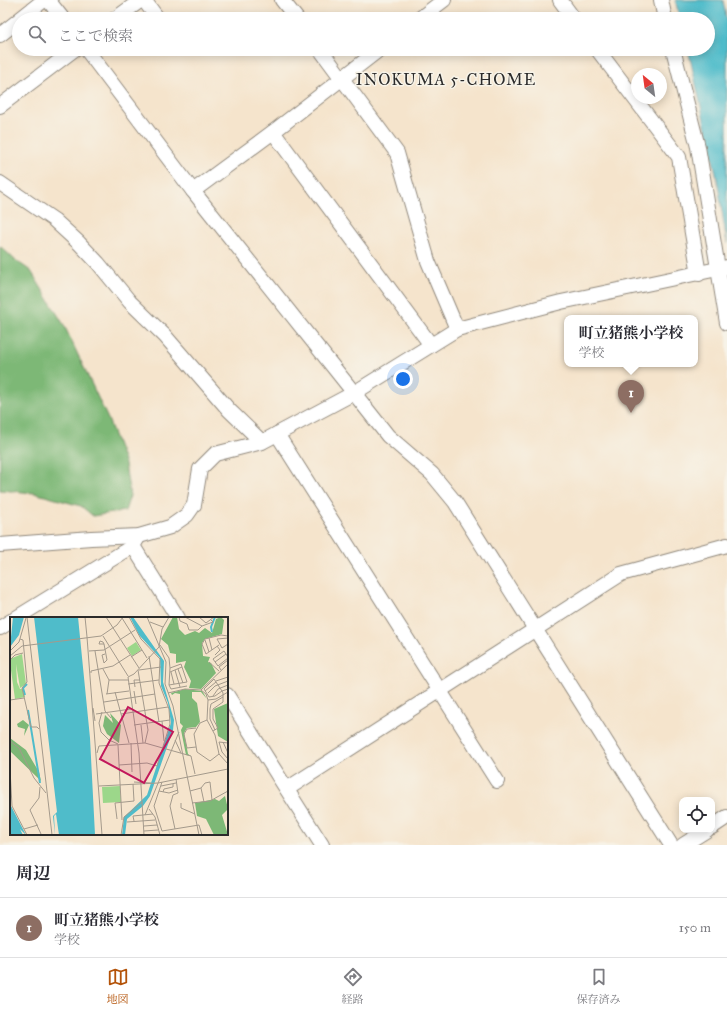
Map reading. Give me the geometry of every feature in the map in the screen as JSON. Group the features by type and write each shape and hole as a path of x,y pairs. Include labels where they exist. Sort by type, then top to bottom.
{"street":[{"path":"30,12 44,0"},
{"path":"48,0 57,12"},
{"path":"125,12 142,0 152,12"},
{"path":"282,0 291,12"},
{"path":"428,12 444,0"},
{"path":"560,0 569,12"},
{"path":"661,0 664,12"},
{"path":"0,35 12,26"},
{"path":"0,106 66,56"},
{"path":"91,56 193,191 388,436 432,474 455,502 671,845"},
{"path":"325,56 397,153 428,261 457,329"},
{"path":"193,191 273,132 371,56"},
{"path":"602,56 678,157 699,274"},
{"path":"675,56 698,147 722,268 727,323"},
{"path":"273,132 432,345"},
{"path":"0,183 54,220 79,243 98,262 130,302 165,336 229,410 262,442"},
{"path":"18,617 136,541 170,527 187,515 194,505 200,469 215,454 262,442 354,393 457,329 561,302 722,268"},
{"path":"277,434 439,692 497,781"},
{"path":"0,545 91,538 136,541"},
{"path":"136,541 177,617"},
{"path":"287,789 621,574 727,544"},
{"path":"0,628 10,622"},
{"path":"228,697 322,845"},
{"path":"715,825 727,817"},
{"path":"683,845 702,833"}],"green space":[{"path":"0,246 15,260 31,271 64,325 108,419 125,464 130,496 125,511 93,516 81,506 34,493 0,490"}],"water":[{"path":"675,0 723,0 727,22 727,244 717,178 690,56 715,56 715,12 678,12"}],"place":[{"name":"町立猪熊小学校","path":"631,413"}],"district":[{"name":"INOKUMA 5-CHOME","path":"446,79"}]}
